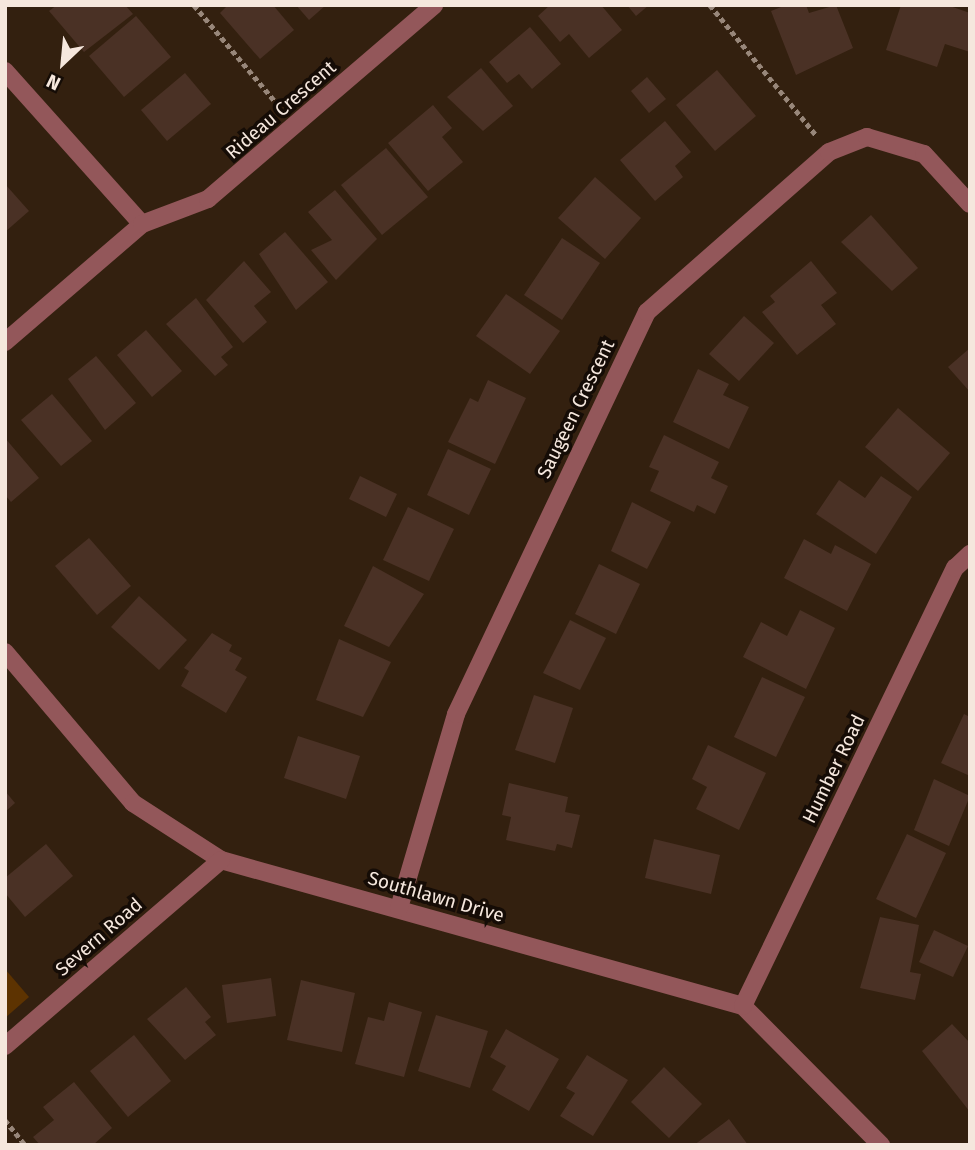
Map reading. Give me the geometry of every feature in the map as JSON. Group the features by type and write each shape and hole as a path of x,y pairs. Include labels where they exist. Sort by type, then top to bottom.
{"street":[{"name":"Rideau Crescent","path":"5,342 142,224 208,199 434,5"},
{"path":"5,71 142,224"},
{"name":"Saugeen Crescent","path":"399,908 456,714 647,312 830,152 867,137 924,154 970,204"},
{"name":"Humber Road","path":"743,1006 955,568 970,554"},
{"name":"Southlawn Drive","path":"5,652 133,803 221,860 743,1006 881,1145"},
{"name":"Severn Road","path":"5,1046 221,860"}],"path":[{"path":"194,5 295,125"},
{"path":"710,5 830,152"},
{"path":"5,1120 25,1145"}],"shaded area":[{"path":"5,969 29,997 5,1018"}],"building":[{"path":"57,5 125,5 133,14 84,52 49,11"},
{"path":"228,5 273,5 294,30 260,59 220,13"},
{"path":"296,5 326,5 309,20"},
{"path":"550,5 601,5 622,30 589,58 569,34 560,42 538,16"},
{"path":"627,5 649,5 636,16"},
{"path":"786,5 806,5 809,13 836,5 853,48 796,75 771,11"},
{"path":"901,5 947,5 970,13 970,52 945,44 937,67 886,50"},
{"path":"136,16 171,57 124,97 89,56"},
{"path":"530,27 561,64 532,89 519,74 507,83 489,62"},
{"path":"481,68 513,106 483,131 447,97"},
{"path":"717,70 756,116 715,151 676,105"},
{"path":"185,73 211,104 167,141 141,110"},
{"path":"647,77 666,99 649,113 631,91"},
{"path":"433,105 452,128 442,137 463,162 428,191 388,143"},
{"path":"665,121 691,152 675,166 683,177 655,201 620,160"},
{"path":"386,148 428,197 382,235 341,185"},
{"path":"595,177 641,218 605,259 558,218"},
{"path":"5,184 29,211 5,232"},
{"path":"335,190 377,239 336,280 311,250 332,240 308,212"},
{"path":"871,215 918,268 892,291 841,242"},
{"path":"285,232 328,282 296,310 259,254"},
{"path":"562,238 600,263 562,320 524,295"},
{"path":"244,261 271,292 254,306 267,322 243,343 206,300"},
{"path":"811,261 837,293 821,305 836,324 797,355 762,312 775,302 770,296"},
{"path":"506,294 560,331 530,374 476,336"},
{"path":"196,298 233,347 221,357 228,365 215,376 166,324"},
{"path":"744,316 774,343 739,381 709,354"},
{"path":"146,330 182,371 152,397 117,355"},
{"path":"970,348 970,392 948,367"},
{"path":"96,356 136,403 105,430 68,379"},
{"path":"698,369 729,384 723,395 749,407 729,449 673,422"},
{"path":"488,380 526,398 495,464 448,442 470,398 478,402"},
{"path":"52,394 92,441 61,466 21,420"},
{"path":"898,408 950,453 918,491 865,447"},
{"path":"664,435 719,462 711,478 728,486 715,514 697,505 694,512 650,491 659,471 649,467"},
{"path":"5,438 39,478 11,502 5,495"},
{"path":"448,449 491,469 469,515 427,495"},
{"path":"360,476 397,494 386,517 349,499"},
{"path":"881,476 912,497 876,554 816,514 839,480 865,498"},
{"path":"632,502 671,522 647,569 611,551"},
{"path":"408,507 454,529 429,581 383,560"},
{"path":"89,538 131,586 97,615 55,566"},
{"path":"804,539 831,554 835,545 871,564 847,611 784,578"},
{"path":"599,564 640,584 616,634 575,614"},
{"path":"373,566 424,594 389,647 344,626"},
{"path":"139,596 187,640 159,670 111,627"},
{"path":"800,610 835,628 806,689 743,657 761,622 787,636"},
{"path":"570,620 606,638 580,690 543,673"},
{"path":"212,633 232,645 229,651 242,658 235,670 247,677 226,713 181,686 189,671 184,668"},
{"path":"339,639 391,662 363,717 316,700"},
{"path":"762,677 805,697 776,757 734,737"},
{"path":"534,695 573,708 555,763 515,750"},
{"path":"964,714 970,717 970,776 941,763"},
{"path":"298,736 360,756 346,799 284,778"},
{"path":"708,745 766,773 739,830 696,809 707,787 692,779"},
{"path":"934,779 970,796 949,846 914,830"},
{"path":"509,783 568,797 565,812 580,815 572,848 557,844 555,851 506,840 511,817 502,815"},
{"path":"5,791 15,803 5,812"},
{"path":"907,834 946,853 916,918 876,899"},
{"path":"654,839 720,855 711,894 645,878"},
{"path":"46,844 73,876 25,917 5,893 5,878"},
{"path":"880,917 919,925 910,972 921,974 915,1000 860,988"},
{"path":"934,930 968,946 953,977 919,962"},
{"path":"271,978 276,1016 227,1023 222,985"},
{"path":"301,980 355,993 342,1052 287,1040"},
{"path":"186,987 211,1017 205,1022 216,1035 185,1060 147,1019"},
{"path":"389,1002 422,1012 404,1077 355,1064 368,1017 384,1021"},
{"path":"436,1015 488,1031 470,1088 418,1071"},
{"path":"952,1024 970,1043 970,1112 922,1051"},
{"path":"506,1029 559,1059 529,1111 492,1090 506,1066 490,1057"},
{"path":"134,1035 171,1081 128,1117 90,1071"},
{"path":"587,1055 628,1080 593,1136 560,1116 575,1093 566,1088"},
{"path":"664,1067 702,1104 669,1138 631,1102"},
{"path":"74,1082 112,1128 93,1145 40,1145 33,1137 54,1120 43,1107"},
{"path":"729,1119 748,1145 694,1145 724,1123"}]}
